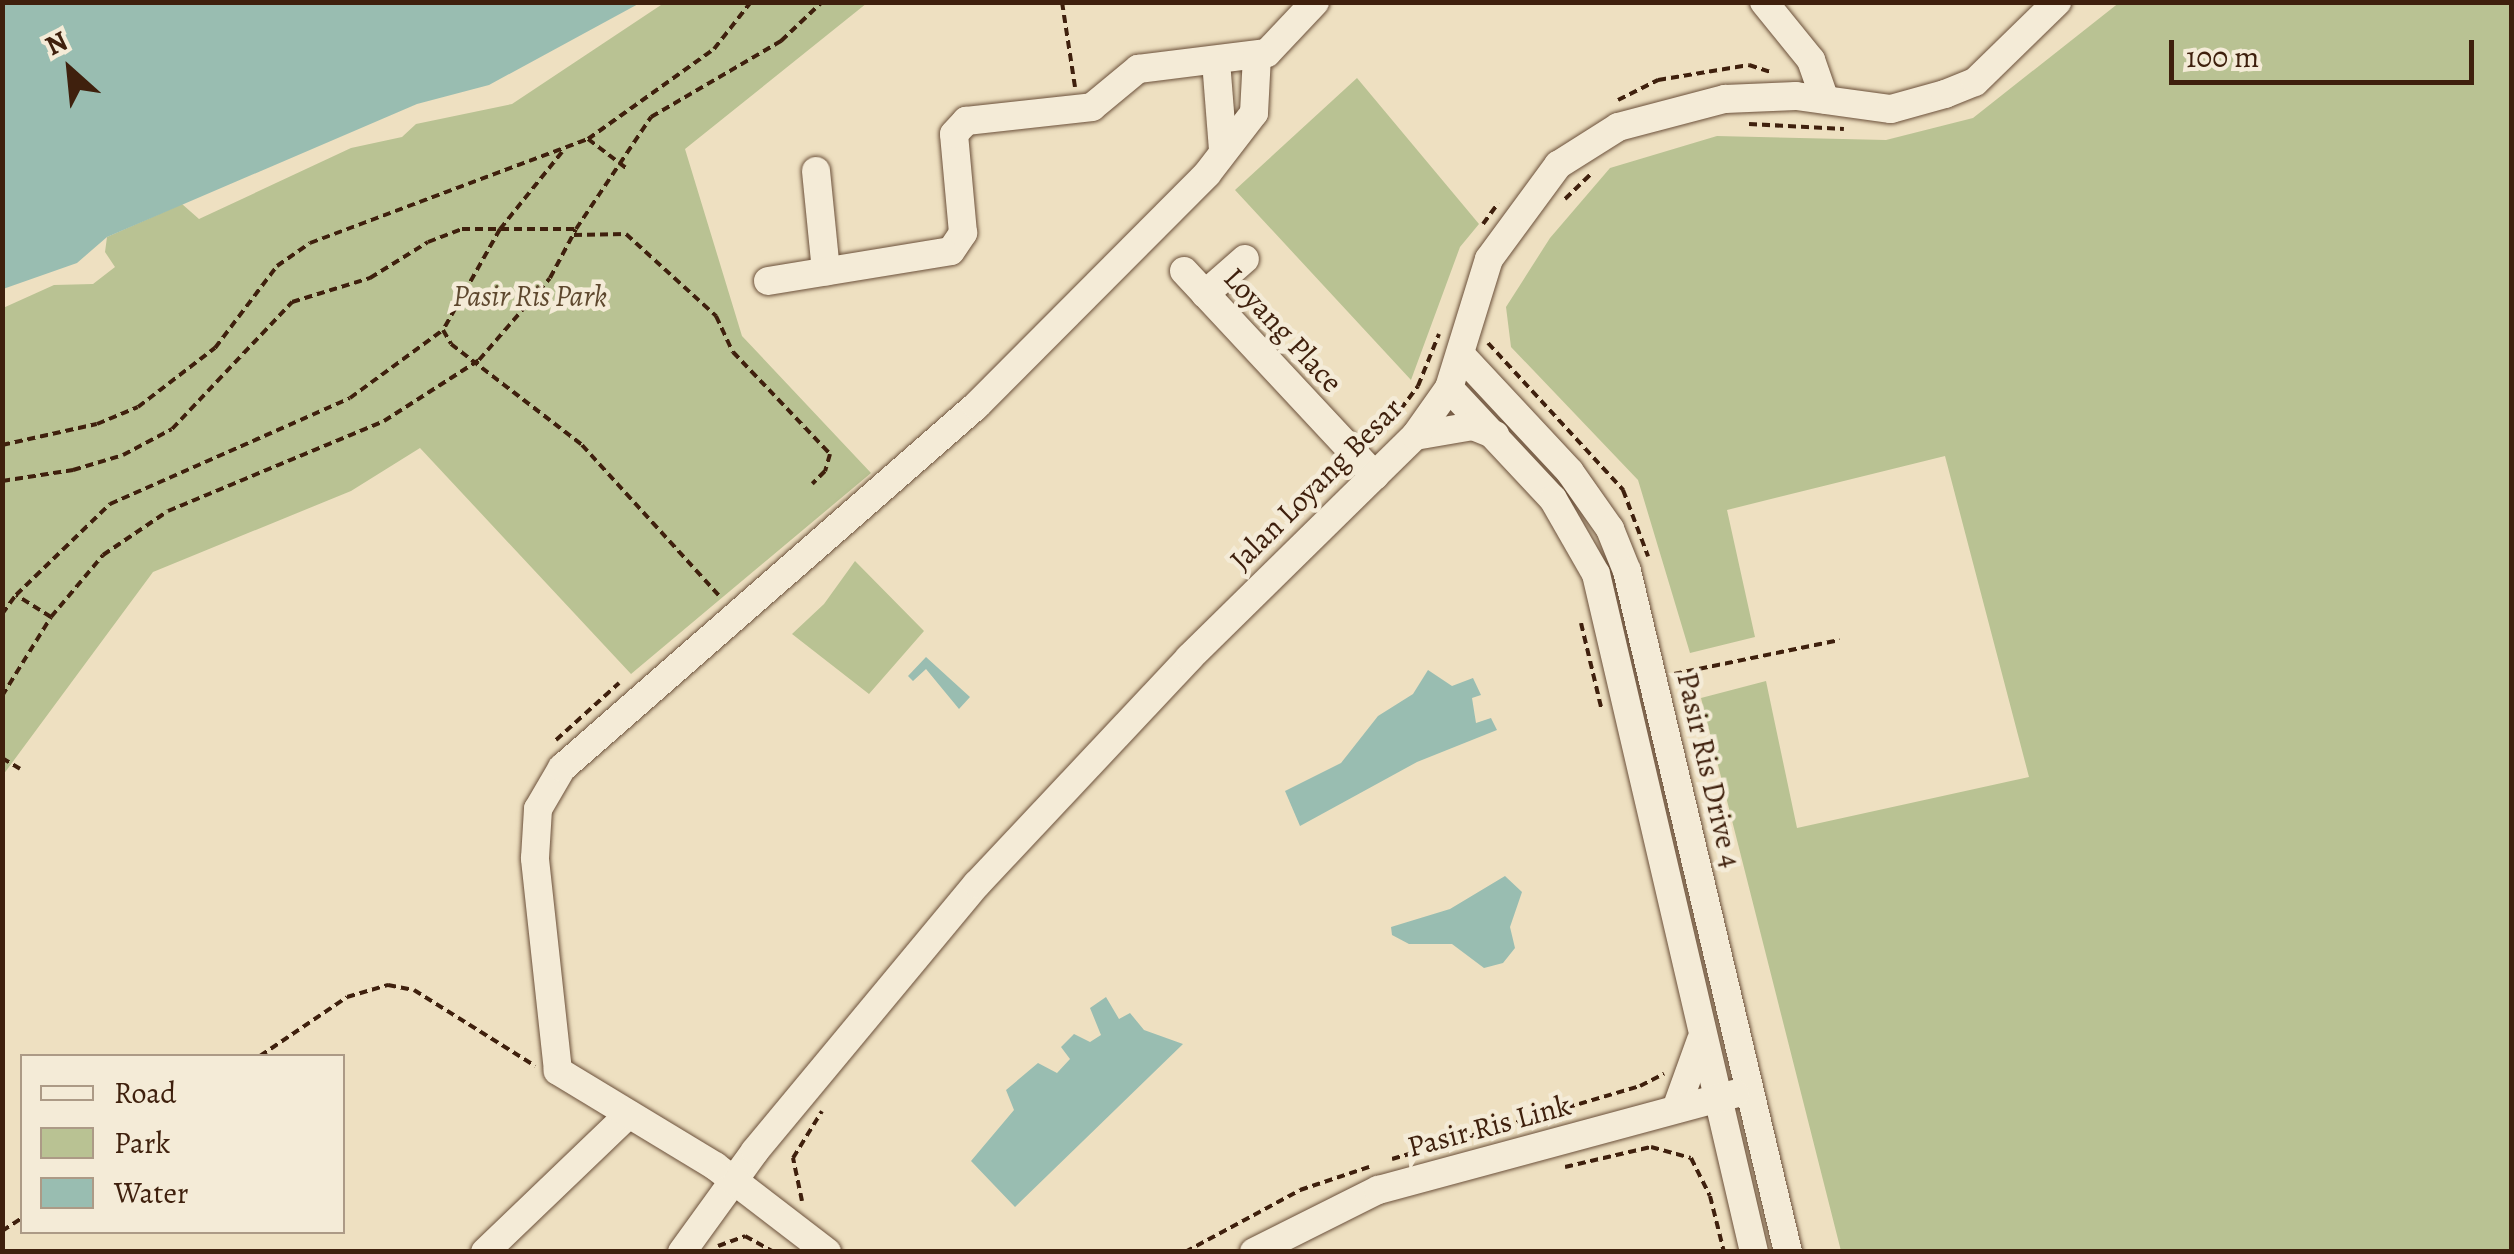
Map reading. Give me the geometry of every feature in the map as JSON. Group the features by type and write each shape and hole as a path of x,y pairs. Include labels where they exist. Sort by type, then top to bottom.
{"street":[{"path":"768,281 951,251 963,234 952,144 959,126 978,118 1102,102 1138,69 1256,56 1281,43 1315,2"},
{"path":"1764,2 1811,60 1825,100"},
{"name":"Jalan Loyang Besar","path":"682,1252 893,982 1037,817 1368,469 1415,436 1449,388 1489,259 1558,164 1660,111 1725,99 1825,100 1891,109 1975,82 2057,2"},
{"path":"827,1252 735,1180 558,1071 535,858 538,810 562,768 976,406 1206,174 1254,113 1256,56"},
{"path":"1216,61 1223,149"},
{"path":"816,171 826,272"},
{"path":"1205,294 1245,259"},
{"name":"Loyang Place","path":"1184,271 1368,469"},
{"name":"Pasir Ris Drive 4","path":"1462,356 1570,472 1610,529 1655,679 1788,1252"},
{"path":"1449,388 1497,436 1578,534 1596,574 1754,1252"},
{"path":"1415,436 1473,426 1497,436"},
{"path":"1702,1036 1676,1109 1701,1118 1726,1143"},
{"name":"Pasir Ris Link","path":"1254,1252 1378,1190 1750,1090"},
{"path":"484,1252 628,1114"}],"path":[{"path":"2,445 98,424 179,382 215,348 277,266 310,243 562,152 588,139 714,49 751,2"},
{"path":"2,696 51,617 103,556 168,512 384,422 479,360 519,320 618,161 651,117 781,41 822,2"},
{"path":"1062,2 1078,108"},
{"path":"1737,123 1856,128"},
{"path":"588,139 626,168"},
{"path":"2,614 16,595 110,504 350,398 442,330 500,229 562,152"},
{"path":"1556,207 1602,166"},
{"path":"2,480 123,455 172,429 292,302 370,278 462,229 500,229 626,234 716,316 733,352 830,454 826,471 812,484"},
{"path":"1368,469 1418,386 1445,319"},
{"path":"1486,340 1487,328"},
{"path":"442,330 451,344 479,360 582,444 737,616"},
{"path":"16,595 51,617"},
{"path":"1581,618 1607,727"},
{"path":"1655,679 1840,640"},
{"path":"2,758 20,769"},
{"path":"263,1054 347,998 388,984 414,990 543,1072"},
{"path":"793,1177 799,1141 823,1110"},
{"path":"1558,1168 1651,1147 1691,1158 1710,1196 1724,1252"},
{"path":"710,1252 746,1236 774,1252"}],"green space":[{"path":"2120,2 2511,3 2511,1251 1841,1251 1701,698 1766,681 1797,828 2029,777 1945,456 1727,510 1755,637 1690,653 1638,480 1511,347 1506,307 1550,238 1610,168 1717,136 1886,140 1973,118"},
{"name":"Pasir Ris Park","path":"664,3 867,3 685,149 742,336 871,473 631,674 420,448 351,491 153,572 3,775 3,308 54,285 93,284 115,267 105,252 107,237 182,204 199,219 351,148 402,137 416,124 512,104"},
{"path":"1357,78 1479,224 1460,247 1411,380 1235,190"},
{"path":"855,561 924,631 869,694 792,634 824,604"}],"water":[{"path":"2,3 640,3 489,85 417,104 107,237 77,263 3,289"},
{"path":"926,657 970,697 959,709 926,669 913,681 908,676"},
{"path":"1428,670 1452,686 1473,678 1481,695 1472,698 1476,723 1491,718 1497,730 1417,762 1300,826 1285,791 1341,763 1378,716 1413,694"},
{"path":"1505,876 1522,892 1510,927 1515,948 1503,963 1484,968 1452,944 1409,944 1392,935 1391,927 1450,909"},
{"path":"1106,997 1119,1019 1130,1013 1144,1030 1183,1044 1015,1207 971,1161 1014,1110 1006,1090 1038,1063 1057,1073 1070,1059 1061,1047 1074,1034 1090,1042 1101,1035 1090,1008"}]}
